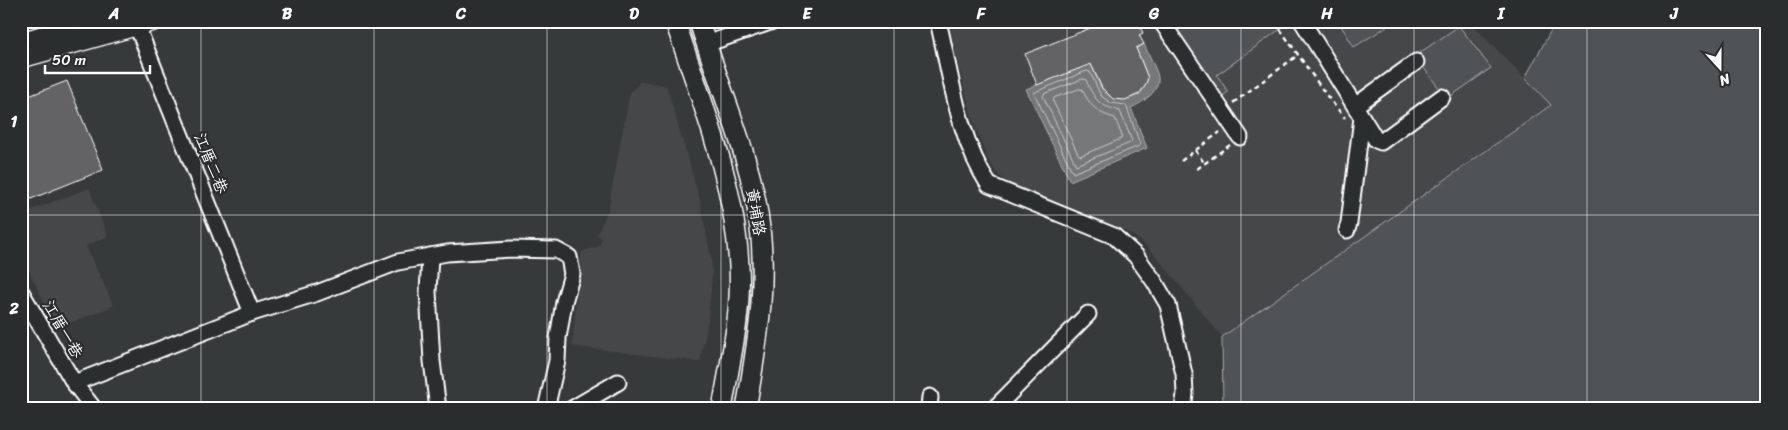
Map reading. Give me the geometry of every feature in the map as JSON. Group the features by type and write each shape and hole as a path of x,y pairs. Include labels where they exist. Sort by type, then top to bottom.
{"main road":[{"path":"21,42 92,21"},
{"name":"黄埔路","path":"675,21 722,167 731,200 738,243 738,318 722,409"},
{"name":"黄埔路","path":"699,21 745,161 756,202 760,227 763,278 762,302 746,409"},
{"path":"21,58 145,24"}],"street":[{"path":"706,44 773,21"},
{"path":"938,21 963,127 984,178 989,185 1114,236 1136,256 1168,305 1184,374 1185,394 1182,409"},
{"path":"1161,21 1240,138"},
{"path":"1302,21 1376,140 1381,142 1442,97"},
{"name":"江厝二巷","path":"145,24 252,313"},
{"path":"1347,230 1360,116 1416,62"},
{"path":"74,383 252,313 317,293 398,262 447,253 538,248 556,250 569,257 572,274 564,302 558,338 557,362 546,409"},
{"path":"430,256 428,292 432,361 438,409"},
{"name":"江厝一巷","path":"21,292 74,383 94,409"},
{"path":"994,409 1088,314"},
{"path":"572,409 618,382"}],"path":[{"path":"1280,29 1343,118 1360,116"},
{"path":"1222,111 1298,55"},
{"path":"1181,161 1231,124"},
{"path":"1198,169 1240,138"},
{"path":"1195,150 1205,164"}],"shaded area":[{"path":"946,21 1469,21 1551,105 1222,337 1155,255 1141,241 1126,231 1010,184 998,175 989,161 975,127"},
{"path":"1165,21 1279,21 1283,27 1217,75 1228,92 1220,98"},
{"path":"1338,21 1396,21 1354,47"},
{"path":"1556,21 1767,21 1767,409 1235,409 1223,406 1222,337 1551,105 1525,78"},
{"path":"1459,26 1491,68 1447,99 1415,56"},
{"path":"641,81 667,87 700,200 711,257 712,278 708,321 700,362 572,346 581,252 599,246 602,238 597,235 608,210 630,92"},
{"path":"89,188 108,236 86,246 114,306 57,328 21,255 21,214"}],"water":[{"path":"1144,44 1156,69 1158,82 1149,96 1131,108 1147,148 1070,181 1026,89 1091,64 1100,87 1108,96 1121,99 1134,97 1142,91 1148,78 1136,48"}],"building":[{"path":"1096,21 1137,21 1143,33 1139,35 1144,44 1136,48 1148,78 1139,94 1125,100 1113,99 1102,88 1091,64 1037,85 1025,54 1098,25"},
{"path":"67,81 103,170 21,203 21,99"}]}
